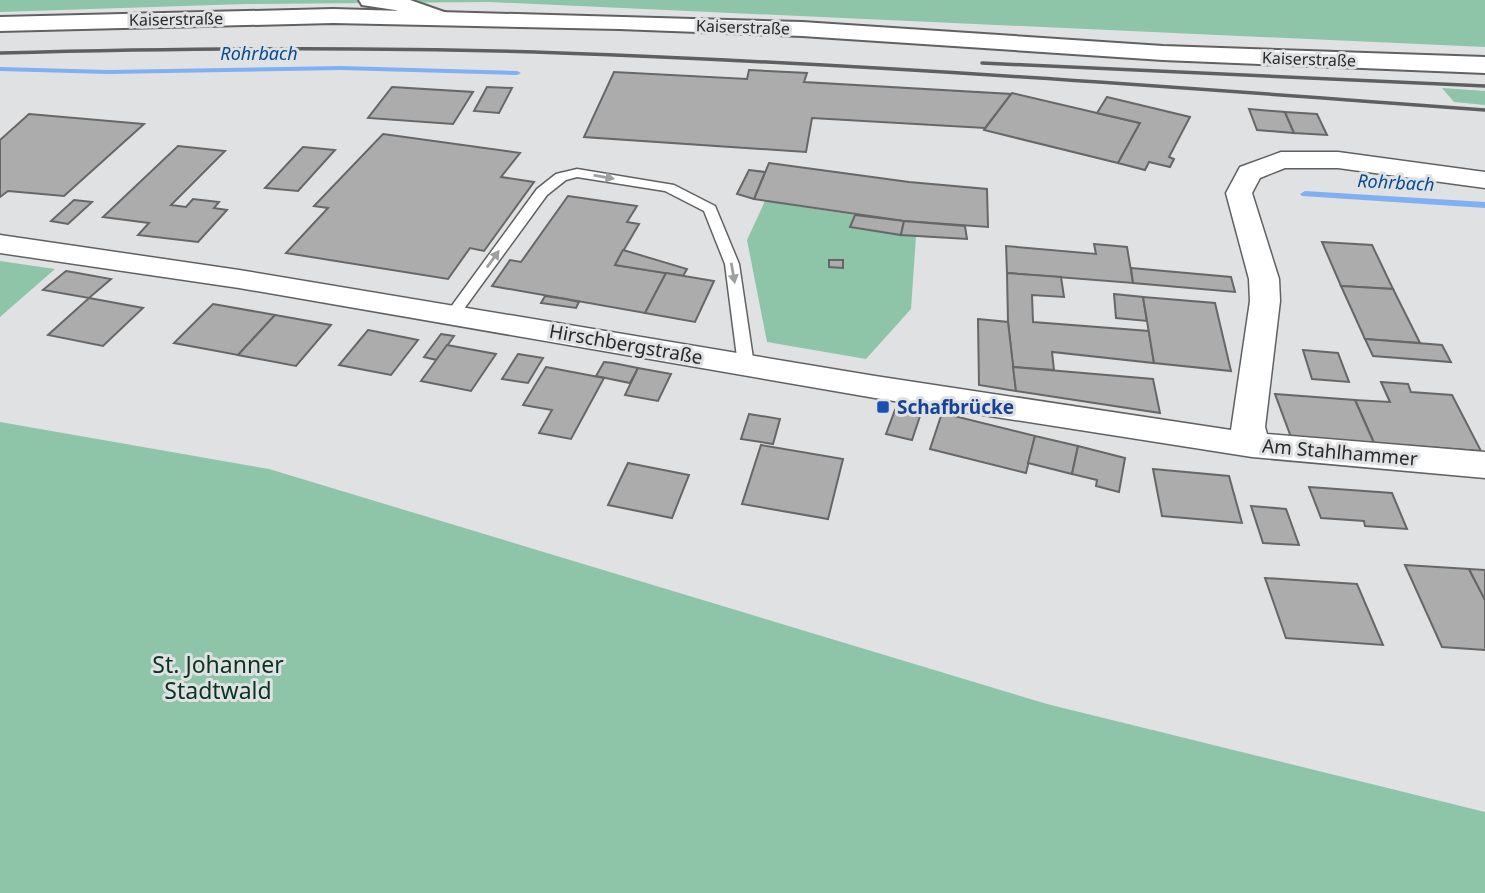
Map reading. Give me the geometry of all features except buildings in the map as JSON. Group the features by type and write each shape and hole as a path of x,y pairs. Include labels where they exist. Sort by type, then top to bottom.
{"main road":[{"path":"370,0 399,4 439,18"},
{"name":"Kaiserstraße","path":"0,24 333,16 439,18 802,29 1163,53 1485,65"}],"street":[{"name":"Am Stahlhammer","path":"1485,180 1338,160 1282,160 1249,173 1239,193 1264,279 1265,301 1248,426 1252,444 1485,466"},
{"name":"Hirschbergstraße","path":"0,243 453,314 746,365 1252,444"}],"lane":[{"path":"453,314 542,192 561,177 577,173 669,188 710,209 732,264 746,365"}],"green space":[{"path":"0,0 1485,0 1485,47 489,2 245,4 0,12"},
{"path":"1442,88 1485,91 1485,105 1454,102"},
{"path":"765,201 855,215 850,226 916,236 911,309 866,359 767,342 747,240"},
{"path":"0,261 55,269 0,317"},
{"name":"St. Johanner Stadtwald","path":"0,422 269,469 1047,704 1485,812 1485,893 0,893"}],"waterway":[{"name":"Rohrbach","path":"0,69 108,72 341,68 517,73"},
{"name":"Rohrbach","path":"1305,194 1485,205"}],"railway":[{"path":"0,53 280,48 560,53 907,70 1485,110"},
{"path":"982,63 1485,86"}],"place":[{"name":"Schafbrücke","path":"883,407"}]}
